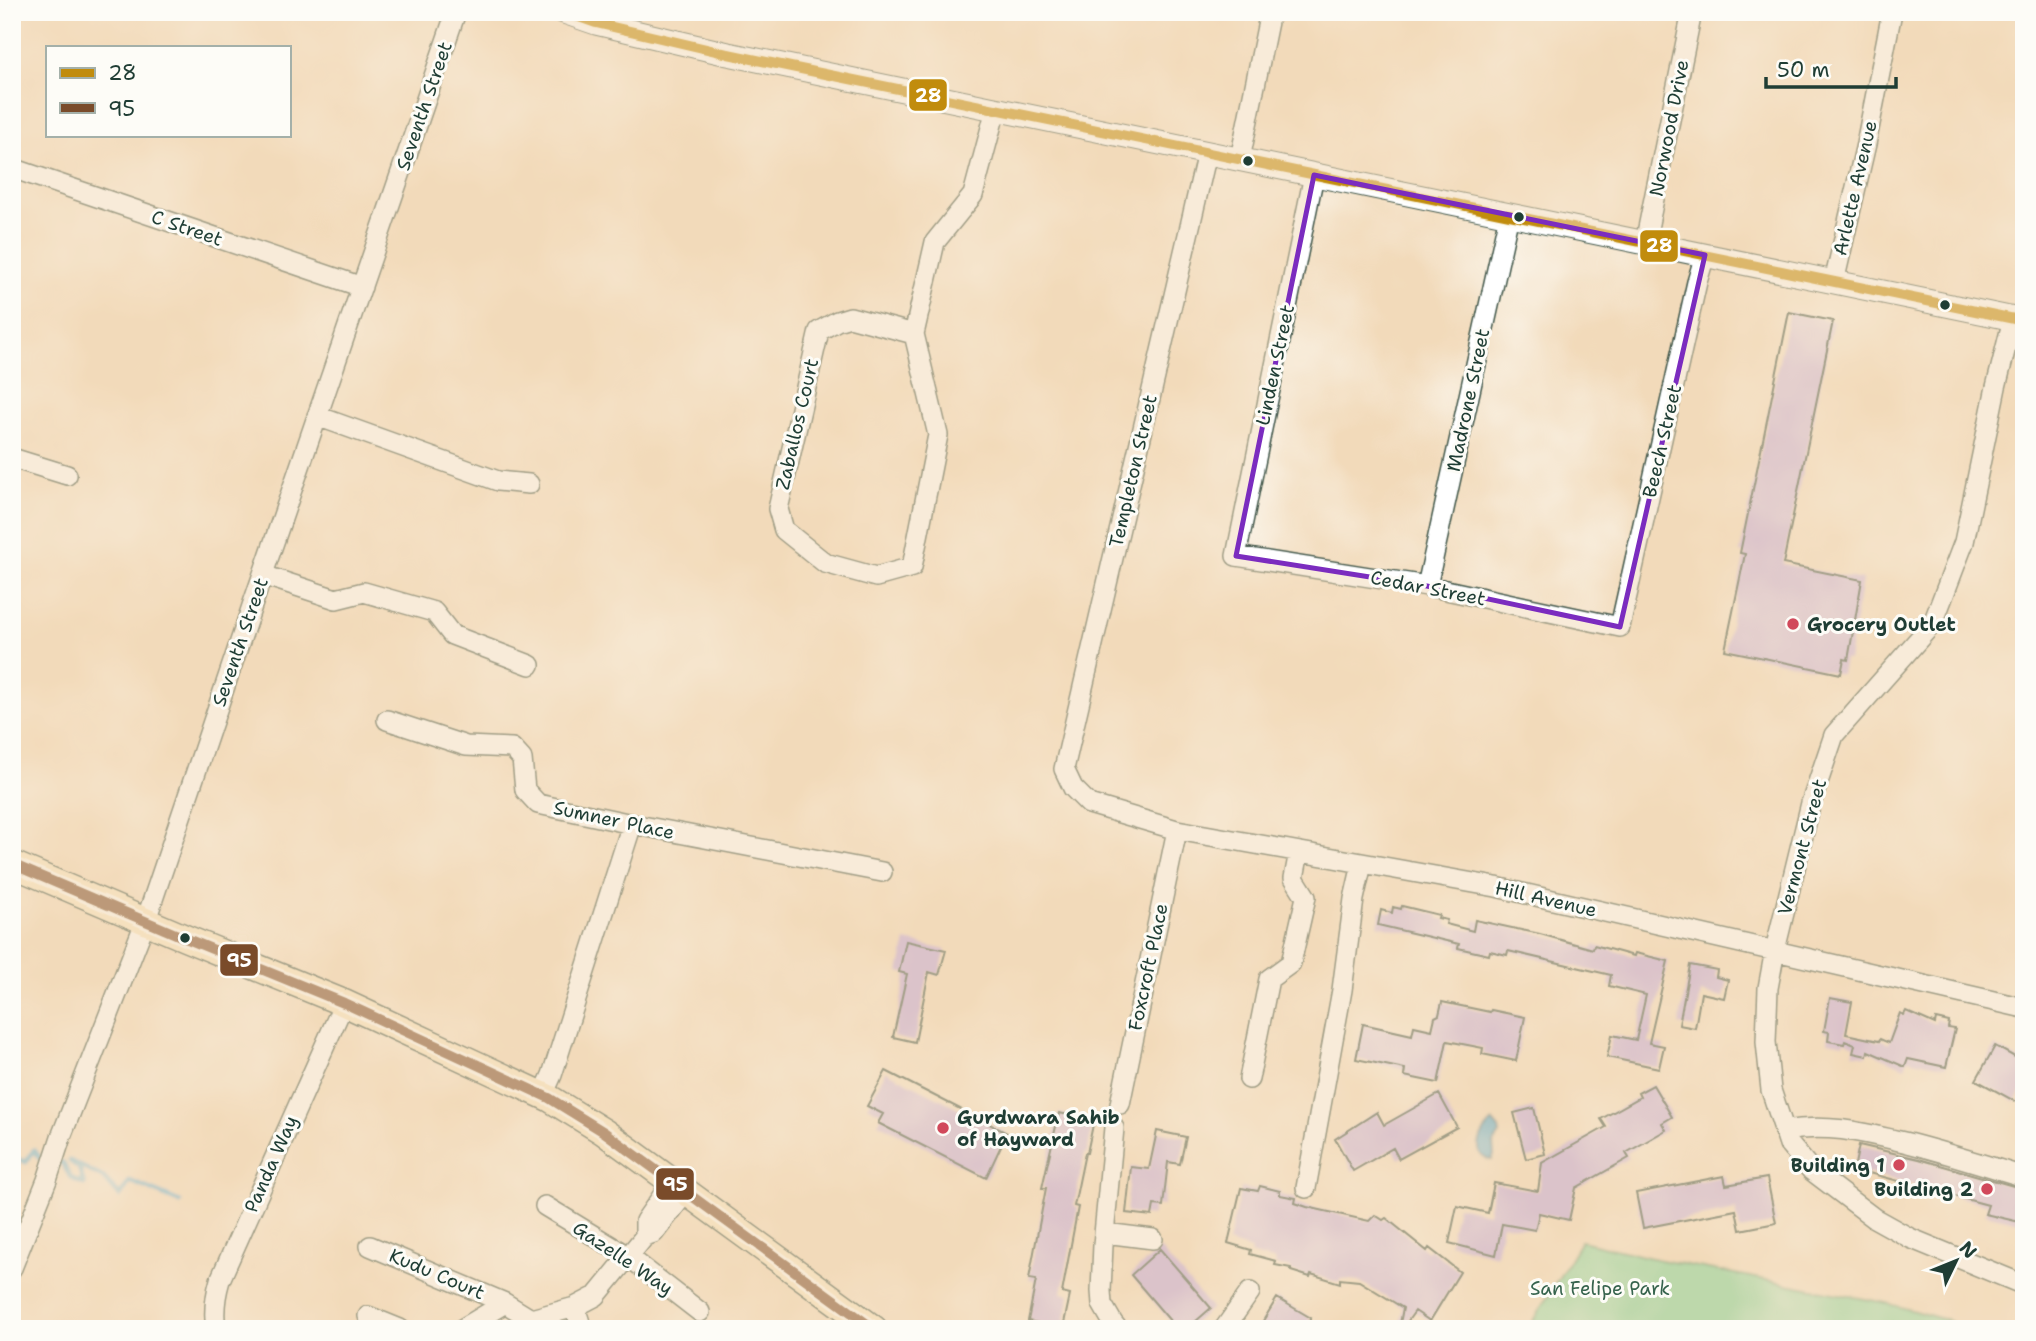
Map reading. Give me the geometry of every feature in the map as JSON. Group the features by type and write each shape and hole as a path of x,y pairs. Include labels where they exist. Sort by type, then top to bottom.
{"main road":[{"path":"12,864 185,939 344,1003 543,1095 604,1132 874,1329"}],"street":[{"name":"Seventh Street","path":"12,1268 146,920 456,12"},
{"path":"564,12 596,23 728,54 2018,320"},
{"path":"1240,159 1270,12"},
{"name":"Norwood Drive","path":"1645,243 1692,12"},
{"name":"Arlette Avenue","path":"1834,282 1866,144 1892,12"},
{"name":"Zaballos Court","path":"914,334 850,317 819,331 778,509 784,530 825,562 876,577 912,567 938,435 914,334 935,242 973,195 996,109"},
{"name":"Templeton Street","path":"1073,788 1064,769 1207,153"},
{"name":"C Street","path":"12,168 362,288"},
{"name":"Linden Street","path":"1236,556 1314,175"},
{"name":"Madrone Street","path":"1427,586 1509,215"},
{"name":"Beech Street","path":"1620,627 1705,255"},
{"name":"Vermont Street","path":"2018,320 1996,387 1964,542 1933,623 1834,735 1811,803 1774,950 1768,988 1766,1042 1772,1090 1784,1131 1789,1144 1812,1171 1874,1218 1910,1238 2024,1284"},
{"path":"317,416 498,481 529,484"},
{"path":"12,458 67,475"},
{"name":"Cedar Street","path":"1236,556 1427,586 1620,627"},
{"path":"263,575 336,599 365,593 434,612 452,635 530,665"},
{"name":"Sumner Place","path":"387,720 466,746 512,748 522,759 525,790 538,804 882,872"},
{"name":"Hill Avenue","path":"1073,788 1089,804 1177,830 1496,887 2024,1008"},
{"path":"543,1095 552,1075 632,824"},
{"name":"Foxcroft Place","path":"1120,1104 1177,830"},
{"path":"1249,1079 1269,979 1292,963 1307,897 1294,877 1299,852"},
{"path":"1306,1188 1362,864"},
{"name":"Panda Way","path":"216,1329 213,1314 220,1280 344,1003"},
{"path":"1114,1128 1102,1304 1118,1329"},
{"path":"1784,1131 1802,1128 1855,1130 1951,1154 2024,1177"},
{"name":"Kudu Court","path":"370,1246 505,1303 531,1320 575,1307 596,1296 645,1236 645,1221 679,1187"},
{"name":"Gazelle Way","path":"545,1206 628,1257 700,1312"},
{"path":"1105,1233 1153,1239"},
{"path":"1224,1329 1250,1292"},
{"path":"462,1329 505,1303"},
{"path":"575,1307 582,1329"},
{"path":"369,1316 400,1329"}],"highlighted area":[{"path":"1314,175 1705,255 1620,627 1427,586 1236,556"}],"green space":[{"name":"San Felipe Park","path":"1581,1241 1656,1259 1886,1303 1946,1320 1966,1329 1528,1329"}],"water":[{"path":"1493,1122 1500,1134 1493,1144 1492,1160 1481,1154 1479,1143"}],"building":[{"path":"1789,312 1833,321 1783,564 1862,580 1848,660 1844,659 1841,674 1725,650 1745,554 1740,553"},
{"path":"1402,906 1439,915 1438,918 1447,920 1446,924 1473,931 1475,920 1593,949 1594,945 1634,956 1635,953 1668,961 1649,1043 1664,1046 1659,1068 1607,1057 1612,1035 1636,1040 1646,995 1609,986 1611,975 1508,951 1507,955 1490,951 1489,955 1458,948 1459,944 1378,925 1381,910 1392,913 1393,907 1401,909"},
{"path":"906,941 946,950 939,975 929,972 915,1042 893,1037 907,974 899,972"},
{"path":"1690,965 1717,970 1716,977 1728,980 1724,998 1701,993 1695,1028 1679,1025"},
{"path":"1830,998 1852,1002 1846,1034 1879,1041 1880,1039 1889,1043 1900,1013 1904,1015 1906,1011 1935,1024 1936,1019 1949,1022 1948,1028 1955,1029 1946,1067 1908,1059 1905,1067 1868,1051 1867,1056 1853,1053 1855,1045 1845,1041 1844,1044 1828,1041 1829,1032 1824,1031"},
{"path":"1442,1002 1525,1017 1516,1061 1482,1054 1483,1048 1447,1041 1438,1083 1404,1076 1405,1069 1356,1059 1363,1024 1412,1035 1414,1026 1432,1030"},
{"path":"1995,1046 2024,1062 2024,1087 2016,1102 1976,1080"},
{"name":"Gurdwara Sahib of Hayward","path":"886,1071 1007,1133 986,1178 878,1123 883,1114 867,1106"},
{"path":"1653,1085 1672,1117 1662,1123 1666,1130 1626,1153 1629,1158 1576,1188 1569,1220 1539,1213 1535,1230 1502,1224 1496,1255 1449,1243 1457,1206 1488,1213 1494,1183 1538,1191 1542,1163 1606,1127 1601,1119 1640,1097 1638,1093"},
{"path":"1439,1094 1457,1127 1399,1159 1393,1148 1353,1171 1335,1139 1377,1112 1384,1125"},
{"path":"1534,1108 1545,1154 1526,1159 1514,1113"},
{"path":"1059,1113 1094,1120 1074,1206 1078,1207 1062,1293 1070,1295 1063,1328 1028,1321 1036,1280 1029,1279 1046,1188 1042,1188"},
{"path":"1157,1131 1186,1137 1180,1164 1168,1162 1163,1206 1154,1205 1152,1216 1126,1213 1131,1167 1149,1169"},
{"path":"1859,1145 2024,1189 2024,1223 1985,1214 1988,1205 1854,1169"},
{"path":"1724,1176 1726,1185 1767,1178 1776,1223 1740,1230 1736,1210 1643,1228 1636,1193"},
{"path":"1260,1186 1280,1191 1280,1195 1296,1198 1295,1203 1307,1207 1369,1221 1375,1215 1383,1220 1386,1218 1427,1251 1429,1248 1460,1272 1430,1321 1415,1311 1402,1329 1399,1329 1403,1308 1359,1281 1340,1279 1340,1283 1311,1274 1310,1277 1291,1271 1291,1268 1275,1265 1276,1261 1250,1254 1251,1250 1228,1243 1241,1188 1258,1191"},
{"path":"1160,1249 1211,1308 1187,1329 1177,1329 1131,1275"},
{"path":"1277,1298 1311,1318 1304,1329 1258,1329"}],"waterway":[{"path":"12,1157 26,1162 34,1150 46,1166"},
{"path":"59,1163 62,1162 71,1178 84,1184 79,1168 70,1161 104,1178 120,1196 130,1181 180,1202"}],"transit line":[{"name":"28","path":"565,12 596,23 728,54 2024,321"},
{"name":"95","path":"12,864 344,1003 549,1098 604,1132 874,1329"}],"place":[{"name":"Grocery Outlet","path":"1793,624"},
{"name":"Gurdwara Sahib of Hayward","path":"943,1128"},
{"name":"Building 1","path":"1899,1165"},
{"name":"Building 2","path":"1987,1189"}]}
